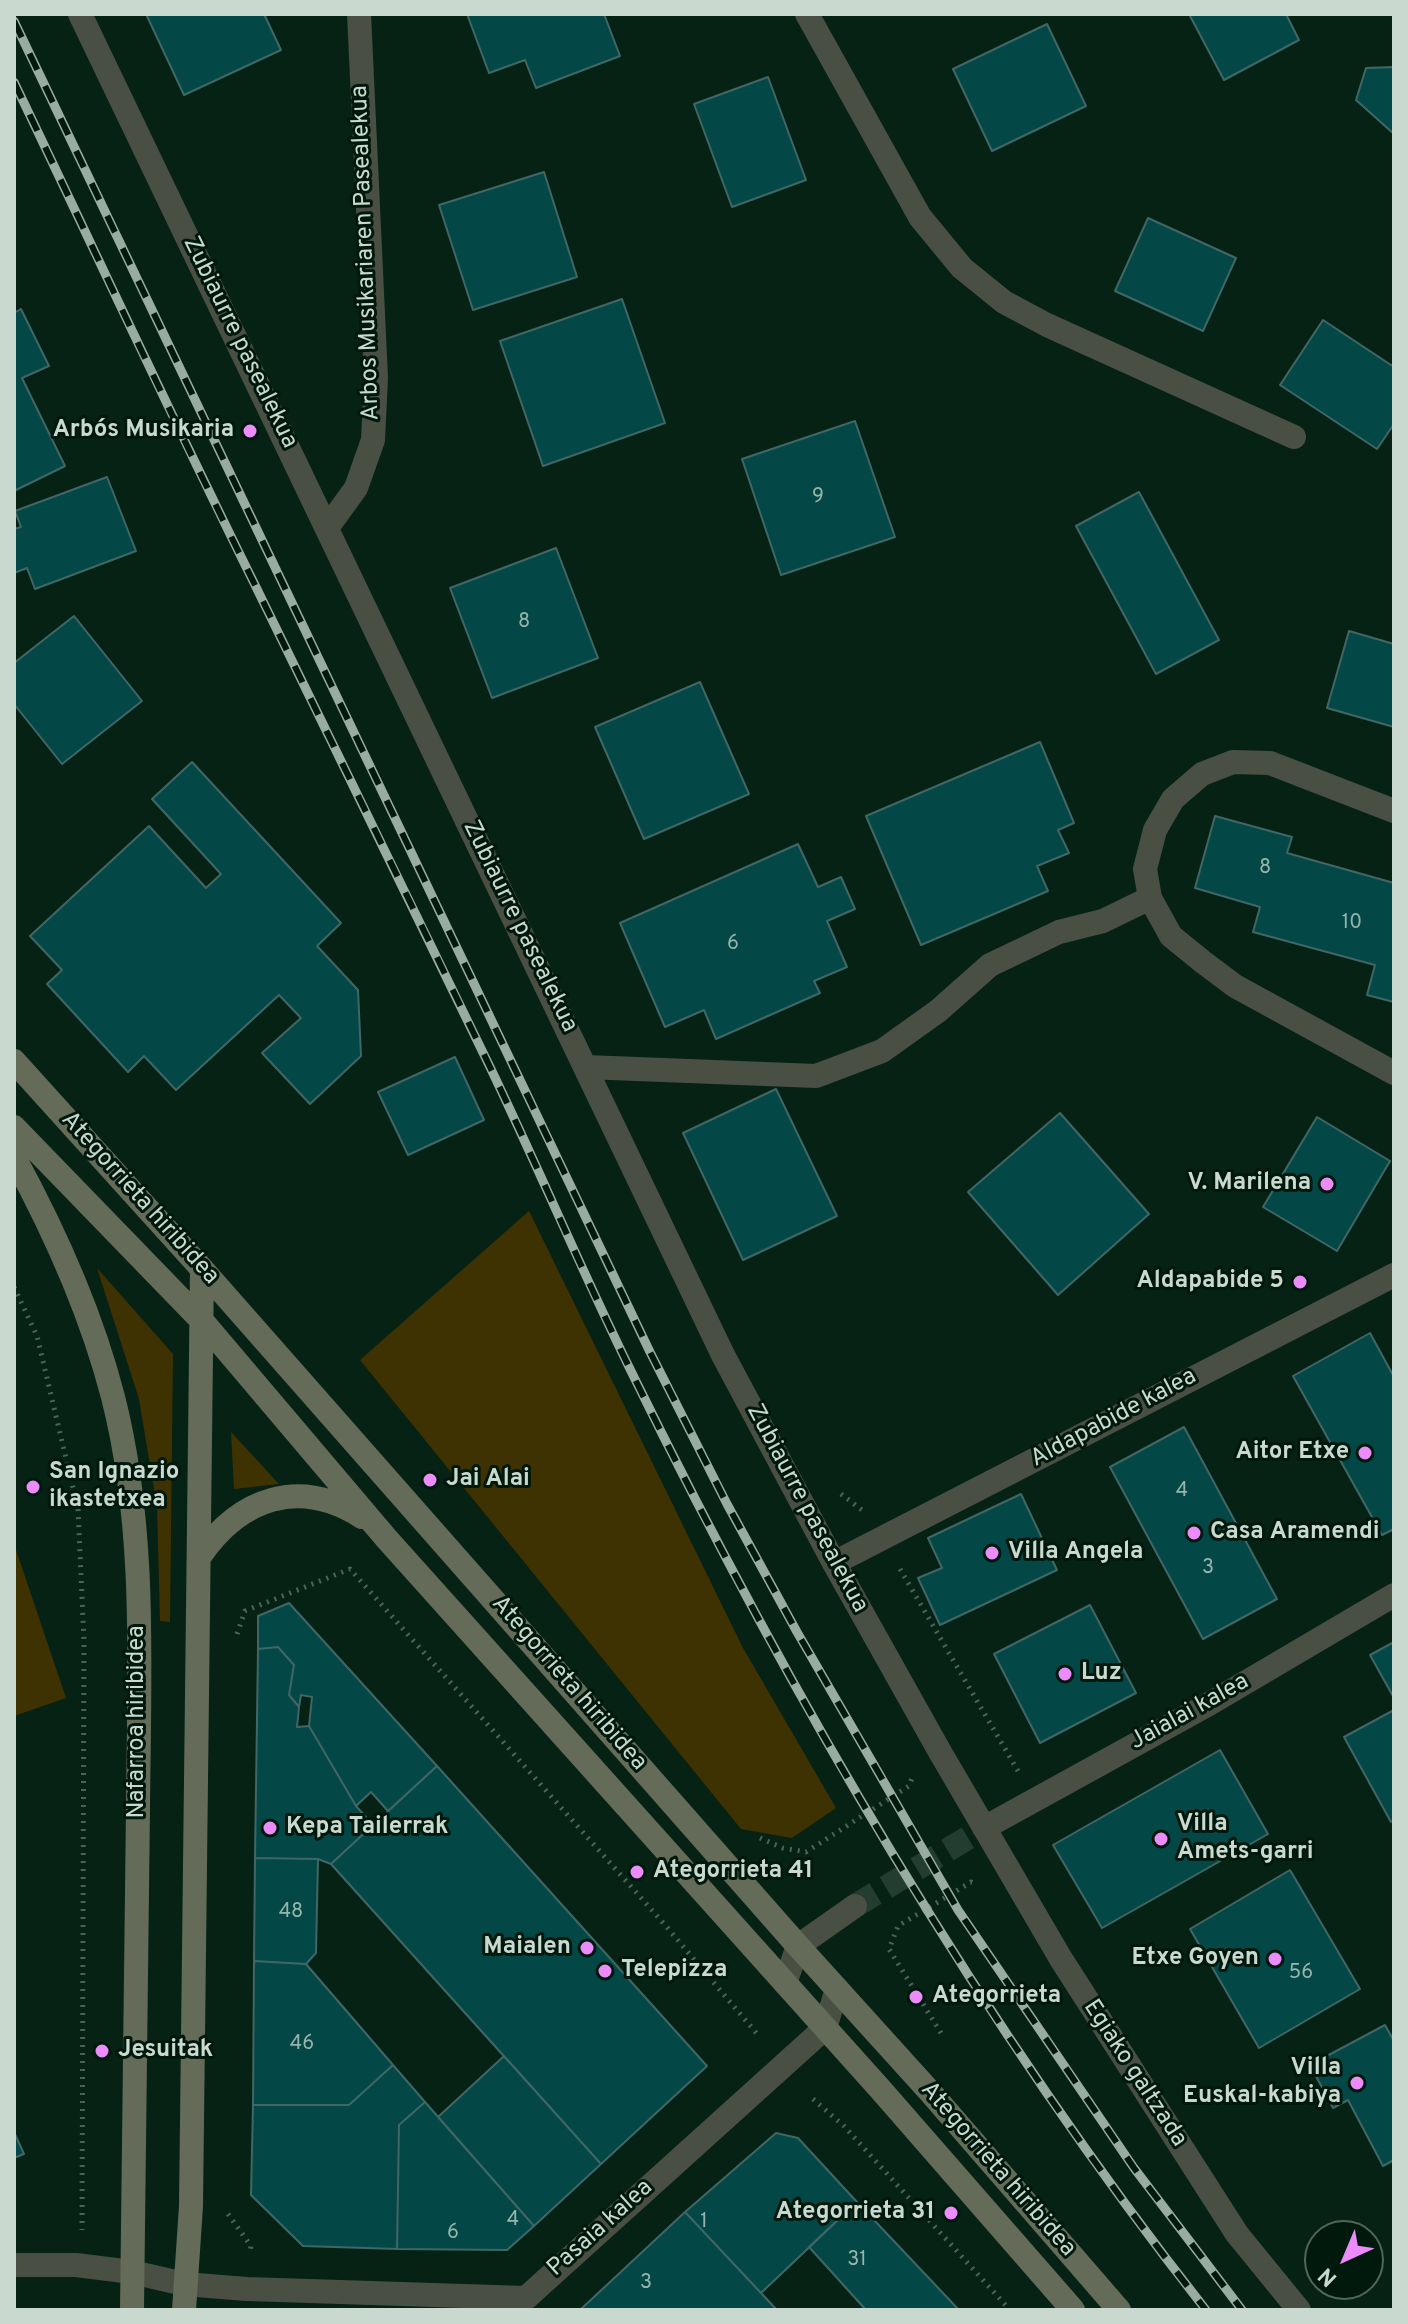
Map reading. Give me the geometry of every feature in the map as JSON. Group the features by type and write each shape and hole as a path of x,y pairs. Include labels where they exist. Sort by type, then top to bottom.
{"main road":[{"name":"Ategorrieta hiribidea","path":"14,1061 931,2093 1119,2310"},
{"name":"Ategorrieta hiribidea","path":"14,1127 203,1322 386,1538 1073,2310"},
{"name":"Nafarroa hiribidea","path":"14,1157 70,1270 94,1334 113,1399 134,1524 139,1640 132,2310"},
{"path":"184,2310 191,2206 202,1269"},
{"path":"200,1556 214,1536 232,1519 253,1506 289,1497 326,1500 348,1508 386,1538"}],"street":[{"name":"Zubiaurre pasealekua","path":"80,14 723,1355 834,1563 984,1828"},
{"name":"Arbos Musikariaren Pasealekua","path":"327,528 356,488 373,440 376,378 359,14"},
{"path":"807,14 920,217 962,268 1004,302 1047,325 1294,437"},
{"path":"1394,811 1270,763 1233,762 1202,774 1173,799 1155,830 1145,869 1150,898 1171,936 1235,986 1394,1073"},
{"path":"586,1067 816,1076 882,1051 938,1011 990,965 1059,932 1103,921 1150,898"},
{"name":"Aldapabide kalea","path":"834,1563 1394,1275"},
{"name":"Jaialai kalea","path":"984,1828 1209,1704 1394,1595"},
{"name":"Egiako galtzada","path":"984,1828 1061,1959 1229,2221 1299,2310"},
{"path":"785,1983 798,1946 855,1906"},
{"path":"825,2028 837,1989"},
{"name":"Pasaia kalea","path":"14,2265 76,2265 132,2272 184,2284 247,2289 470,2303 526,2298 825,2028"}],"path":[{"path":"14,1287 37,1336 78,1509 84,1673 82,2236 76,2265"},
{"path":"837,1492 861,1508 882,1538 1017,1769 1039,1796"},
{"path":"236,1637 245,1611 350,1569 665,1925 758,2035"},
{"path":"760,1838 783,1848 806,1852 909,1786 915,1770"},
{"path":"941,2033 889,1949 898,1926 971,1882 981,1888"},
{"path":"813,2099 844,2126 1010,2310"}],"shaded area":[{"path":"529,1211 743,1648 836,1808 792,1838 741,1829 360,1360"},
{"path":"97,1268 173,1354 170,1622 160,1621 157,1507 139,1399"},
{"path":"231,1432 279,1484 234,1489"},
{"path":"14,1544 66,1698 14,1716"}],"building":[{"path":"146,14 264,14 281,50 184,95"},
{"path":"467,14 604,14 620,56 536,88 525,60 489,73"},
{"path":"1189,14 1286,14 1299,40 1224,80"},
{"path":"1047,24 1086,106 992,151 953,69"},
{"path":"1394,67 1394,134 1356,100 1366,68"},
{"path":"768,77 806,180 732,207 694,104"},
{"path":"544,172 577,277 473,310 439,205"},
{"path":"1148,218 1236,258 1203,331 1115,291"},
{"path":"622,299 665,423 543,466 500,341"},
{"path":"21,309 49,366 22,378 65,466 14,491 14,313"},
{"path":"1323,320 1394,367 1394,424 1377,449 1280,385"},
{"path":"855,421 895,537 781,575 742,459"},
{"path":"107,477 136,551 35,589 27,568 14,573 14,529 21,527 15,511"},
{"path":"1139,492 1219,640 1156,674 1076,526"},
{"path":"556,548 598,658 492,698 450,588"},
{"path":"74,616 142,701 62,764 14,704 14,663"},
{"path":"1349,631 1394,644 1394,727 1327,708"},
{"path":"700,682 749,794 644,839 595,727"},
{"path":"1040,742 1074,823 1058,830 1069,853 1037,866 1048,891 921,945 866,816"},
{"path":"192,762 341,923 317,946 358,990 361,1056 310,1104 262,1053 301,1018 279,995 176,1090 144,1056 128,1072 47,984 62,970 30,936 149,826 206,888 221,874 152,799"},
{"path":"1215,816 1292,837 1287,853 1394,883 1394,1002 1367,995 1375,965 1253,932 1260,907 1195,888"},
{"path":"798,844 818,887 841,877 855,909 827,921 847,967 814,981 820,993 716,1039 704,1010 665,1027 620,923"},
{"path":"455,1057 484,1120 408,1155 378,1092"},
{"path":"776,1089 837,1216 743,1260 683,1133"},
{"path":"1060,1113 1149,1214 1058,1295 968,1192"},
{"name":"V. Marilena","path":"1317,1117 1390,1161 1337,1251 1263,1207"},
{"name":"Aitor Etxe","path":"1370,1333 1394,1377 1394,1529 1382,1535 1293,1376"},
{"name":"Casa Aramendi","path":"1184,1427 1277,1599 1203,1639 1110,1467"},
{"name":"Villa Angela","path":"1021,1494 1057,1570 940,1625 918,1578 942,1568 928,1538"},
{"path":"289,1603 437,1766 388,1811 371,1792 356,1806 309,1726 312,1697 301,1695 299,1707 289,1695 294,1665 278,1647 258,1649 258,1616"},
{"name":"Luz","path":"1090,1605 1136,1693 1040,1743 994,1654"},
{"path":"1394,1642 1394,1698 1370,1655"},
{"path":"278,1647 294,1665 289,1695 299,1707 297,1727 309,1726 356,1806 373,1825 331,1864 318,1859 255,1858 258,1649"},
{"path":"1394,1710 1394,1820 1391,1822 1344,1737"},
{"name":"Villa Amets-garri","path":"1220,1750 1268,1834 1102,1928 1053,1845"},
{"path":"437,1766 707,2066 601,2164 331,1864"},
{"path":"255,1858 318,1859 316,1953 306,1964 254,1961"},
{"name":"Etxe Goyen","path":"1290,1870 1360,1989 1259,2048 1190,1929"},
{"path":"254,1961 306,1964 393,2065 349,2105 253,2105"},
{"name":"Villa Euskal-kabiya","path":"1385,2025 1394,2041 1394,2160 1383,2166 1348,2100 1333,2108 1310,2065"},
{"path":"504,2056 601,2164 534,2226 438,2117"},
{"path":"393,2065 425,2102 399,2125 397,2249 303,2246 251,2195 253,2105 349,2105"},
{"path":"425,2102 534,2226 507,2250 397,2249 399,2125"},
{"path":"14,2132 24,2154 14,2158"},
{"path":"776,2133 798,2138 857,2202 761,2293 685,2212"},
{"path":"857,2202 959,2310 866,2310 809,2247"},
{"path":"685,2212 777,2310 580,2310"}],"tunnel":[{"path":"855,1906 984,1828"}],"railway":[{"path":"14,21 650,1352 727,1504 797,1632 958,1910 1134,2168 1242,2310"},
{"path":"14,82 490,1067 629,1367 755,1613 893,1854 966,1971 1042,2087 1122,2200 1206,2310"}],"place":[{"name":"Arbós Musikaria","path":"250,431"},
{"name":"V. Marilena","path":"1327,1184"},
{"name":"Aldapabide 5","path":"1300,1282"},
{"name":"Aitor Etxe","path":"1365,1453"},
{"name":"Jai Alai","path":"430,1480"},
{"name":"San Ignazio ikastetxea","path":"33,1487"},
{"name":"Casa Aramendi","path":"1194,1533"},
{"name":"Villa Angela","path":"992,1553"},
{"name":"Luz","path":"1065,1674"},
{"name":"Kepa Tailerrak","path":"270,1828"},
{"name":"Villa Amets-garri","path":"1161,1839"},
{"name":"Ategorrieta 41","path":"637,1872"},
{"name":"Maialen","path":"587,1948"},
{"name":"Etxe Goyen","path":"1275,1959"},
{"name":"Telepizza","path":"605,1971"},
{"name":"Ategorrieta","path":"916,1997"},
{"name":"Jesuitak","path":"102,2051"},
{"name":"Villa Euskal-kabiya","path":"1357,2083"},
{"name":"Ategorrieta 31","path":"951,2213"}]}
